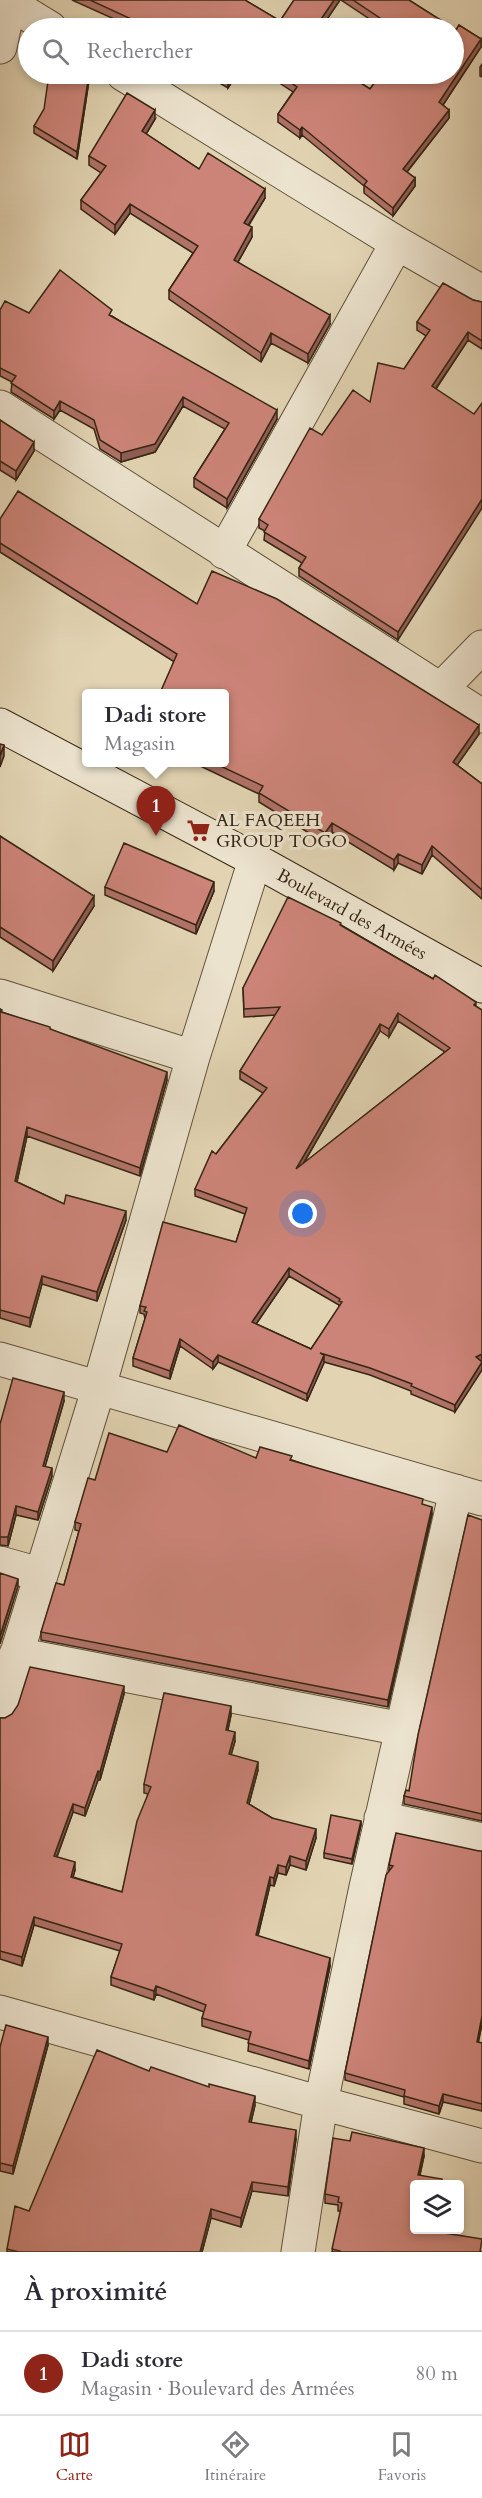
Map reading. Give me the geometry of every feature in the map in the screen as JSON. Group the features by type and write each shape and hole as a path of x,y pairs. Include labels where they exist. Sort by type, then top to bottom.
{"street":[{"path":"0,47 10,2 35,18"},
{"path":"139,84 397,243 482,292"},
{"path":"224,552 397,243"},
{"path":"0,407 482,716"},
{"path":"441,689 482,647"},
{"name":"Boulevard des Armées","path":"0,725 255,860 482,986"},
{"path":"0,1708 39,1574 99,1387 193,1057 255,860"},
{"path":"0,996 193,1057"},
{"path":"0,1359 469,1495 402,1729 381,1818 321,2103 298,2252"},
{"path":"0,1563 39,1574"},
{"path":"16,1654 402,1729"},
{"path":"381,1818 482,1840"},
{"path":"0,2012 482,2146"}],"building":[{"path":"90,0 245,0 275,18 129,18"},
{"path":"294,0 334,0 322,18 282,18"},
{"path":"353,0 409,0 437,18 380,18"},
{"path":"464,28 481,39 464,64"},
{"path":"48,84 87,84 77,152 34,126 44,109"},
{"path":"293,84 362,84 370,89 374,84 451,84 439,102 449,110 403,169 415,178 393,208 364,185 367,181 302,127 300,130 278,114 297,87"},
{"path":"127,93 155,110 142,131 199,169 208,153 265,189 244,223 252,227 234,260 330,315 308,354 271,333 261,353 169,290 198,246 130,204 115,225 81,200 106,166 89,156"},
{"path":"60,270 112,310 109,315 277,410 227,499 194,478 229,423 183,397 155,444 121,453 100,440 94,420 60,401 54,411 11,383 16,376 0,368 0,310 5,301 29,313"},
{"path":"443,283 473,300 482,302 482,341 468,332 432,386 474,414 482,403 482,499 398,632 299,568 306,557 264,532 268,525 259,519 310,428 322,435 353,390 370,402 378,363 404,369 430,330 417,322"},
{"path":"0,420 34,442 16,471 0,461"},
{"path":"18,491 197,604 212,571 277,599 479,725 453,762 482,784 482,890 432,846 422,865 398,854 394,860 332,823 325,833 259,793 263,786 223,767 229,767 229,689 162,689 177,654 0,543 0,519"},
{"path":"0,744 4,745 0,756"},
{"path":"0,836 94,896 53,961 0,927"},
{"path":"124,843 214,882 196,925 105,887"},
{"path":"288,897 341,923 340,925 433,979 435,975 476,1002 474,1005 482,1010 482,1354 476,1357 482,1362 455,1405 411,1386 412,1384 320,1353 324,1355 307,1394 218,1355 213,1362 180,1339 170,1371 133,1358 147,1312 144,1311 146,1307 140,1306 163,1222 236,1242 247,1208 195,1189 212,1151 216,1154 267,1088 240,1071 280,1007 244,1009 243,988","holes":["398,1013 450,1048 296,1169 380,1024 389,1029","289,1268 342,1302 311,1349 252,1322"]},
{"path":"0,1009 1,1012 50,1027 50,1029 167,1072 140,1168 27,1127 15,1181 64,1204 66,1195 126,1211 97,1292 42,1276 30,1318 0,1310"},
{"path":"13,1378 64,1392 43,1466 52,1468 38,1512 16,1506 8,1537 0,1537 0,1424"},
{"path":"179,1425 256,1458 260,1447 292,1456 290,1460 423,1499 422,1504 432,1507 388,1700 41,1632 56,1583 64,1585 81,1524 75,1522 88,1478 95,1480 109,1433 167,1452"},
{"path":"468,1515 482,1520 482,1814 404,1796 406,1790 409,1791 418,1735"},
{"path":"0,1573 18,1579 0,1636"},
{"path":"30,1667 124,1686 100,1772 98,1771 85,1808 73,1804 54,1856 75,1862 71,1877 122,1892 137,1821 151,1787 144,1784 164,1693 231,1706 226,1730 235,1732 229,1754 258,1762 247,1803 272,1818 316,1829 306,1861 290,1856 286,1867 278,1865 274,1878 270,1877 256,1935 330,1958 309,2061 248,2043 251,2032 202,2018 206,2005 156,1986 154,1991 111,1977 122,1944 34,1917 22,1957 0,1951 0,1718 12,1714 18,1705"},
{"path":"331,1815 361,1821 352,1859 324,1853"},
{"path":"396,1833 482,1851 482,2016 477,2042 482,2043 482,2104 443,2094 439,2106 404,2096 405,2090 345,2073 386,1875 393,1866 389,1865"},
{"path":"6,2025 48,2037 13,2166 0,2163 0,2047"},
{"path":"97,2050 149,2071 151,2067 209,2087 209,2084 255,2096 249,2122 296,2130 288,2187 252,2182 241,2218 211,2209 200,2252 19,2252 7,2249 15,2206 29,2211"},
{"path":"352,2132 424,2148 418,2175 442,2179 410,2180 410,2234 451,2234 482,2239 480,2252 340,2252 332,2249 342,2203 338,2202 339,2197 325,2194 333,2138 350,2141"}],"place":[{"name":"AL FAQEEH GROUP TOGO","path":"198,830"},
{"name":"Dadi store","path":"156,836"}]}
